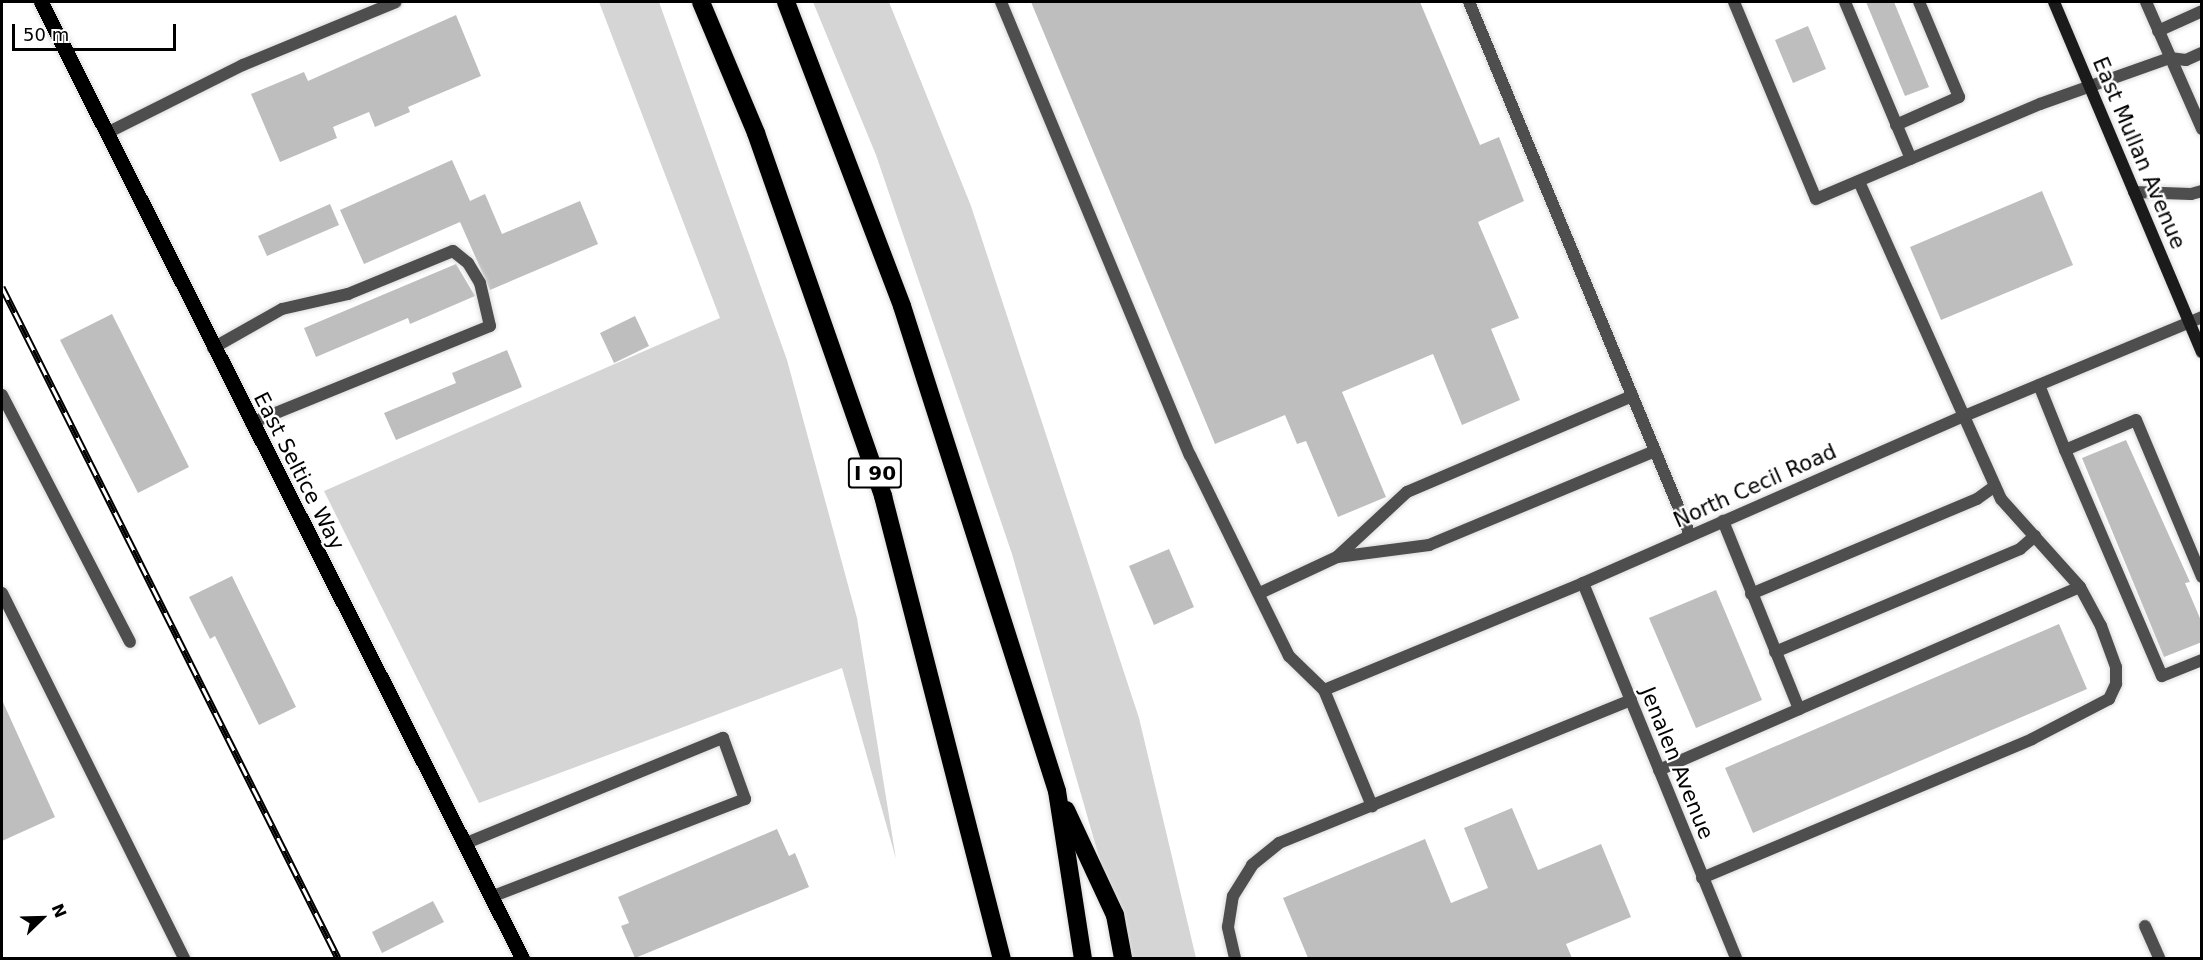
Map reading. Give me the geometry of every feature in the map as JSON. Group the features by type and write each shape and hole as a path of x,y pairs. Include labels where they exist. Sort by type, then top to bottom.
{"highway":[{"name":"I 90","path":"701,2 756,133 884,496 1002,958"},
{"path":"786,2 902,306 1057,791 1115,915 1124,958"},
{"path":"1057,791 1083,958"}],"main road":[{"name":"East Seltice Way","path":"45,2 213,348 522,958"},
{"name":"East Mullan Avenue","path":"2054,2 2202,352"}],"street":[{"path":"107,133 243,65 396,2"},
{"path":"1001,2 1190,455 1260,593 1289,656 1324,690 1372,806"},
{"path":"1469,2 1690,535"},
{"path":"1734,2 1816,199 2090,86 2170,58 2186,60 2202,53"},
{"path":"1845,2 1911,159"},
{"path":"1896,125 1959,97 1919,2"},
{"path":"2146,2 2201,129"},
{"path":"2158,31 2202,11"},
{"path":"1702,878 2032,739 2109,699 2116,684 2116,667 2102,626 2080,587 2001,499 1962,417 1859,181"},
{"path":"2134,192 2191,194 2202,191"},
{"path":"213,348 282,309 348,294 453,251 468,263 480,283 490,326 251,423"},
{"name":"North Cecil Road","path":"1324,690 1583,583 1962,417 2202,317"},
{"path":"2039,385 2162,676 2202,660"},
{"path":"2,395 130,642"},
{"path":"1337,557 1407,492 1632,396"},
{"path":"2065,450 2136,420 2202,577"},
{"path":"1260,593 1337,557 1429,545 1655,451"},
{"path":"1751,594 1977,499 1995,486"},
{"path":"1723,520 1799,709"},
{"path":"1775,652 2020,549 2035,536"},
{"name":"Jenalen Avenue","path":"1583,583 1736,958"},
{"path":"1659,770 2080,587"},
{"path":"2,593 184,958"},
{"path":"1235,958 1228,927 1233,896 1252,865 1280,843 1631,700"},
{"path":"464,844 723,738 745,799 490,897"},
{"path":"2145,926 2159,958"}],"shaded area":[{"path":"599,2 659,2 787,360 857,618 896,859 842,668 479,803 324,491 720,318"},
{"path":"813,2 889,2 971,206 1139,718 1196,958 1128,958 1012,554 876,155"}],"building":[{"path":"1031,2 1420,2 1480,145 1499,137 1524,201 1478,222 1519,318 1491,329 1520,400 1462,425 1433,354 1342,392 1386,497 1338,517 1306,441 1297,444 1285,415 1215,444"},
{"path":"1866,2 1894,2 1929,87 1905,96"},
{"path":"456,15 481,76 408,107 410,112 375,127 369,112 333,127 337,138 280,162 251,94 304,72 308,81"},
{"path":"1808,26 1826,69 1793,83 1775,40"},
{"path":"452,160 470,201 485,194 502,234 580,201 598,244 490,290 460,222 364,264 340,210"},
{"path":"2042,191 2073,265 1941,320 1910,247"},
{"path":"330,204 339,225 267,256 258,236"},
{"path":"456,264 475,296 410,324 408,318 316,357 304,328"},
{"path":"112,314 189,467 138,493 60,340"},
{"path":"635,316 649,346 614,363 600,333"},
{"path":"507,350 522,387 396,440 384,413 456,383 452,373"},
{"path":"2126,440 2190,582 2185,583 2202,623 2202,642 2164,657 2082,458"},
{"path":"1169,549 1194,607 1154,625 1129,566"},
{"path":"232,576 296,707 259,725 215,636 210,639 189,597"},
{"path":"1716,590 1762,700 1696,728 1649,618"},
{"path":"2059,624 2087,689 1753,833 1725,768"},
{"path":"2,700 55,817 2,841"},
{"path":"1512,808 1538,870 1601,844 1631,917 1566,944 1572,958 1308,958 1283,898 1425,839 1451,903 1488,888 1464,828"},
{"path":"777,829 789,856 795,853 809,887 635,958 621,926 629,923 618,897"},
{"path":"433,901 444,922 382,953 372,932"}],"railway":[{"path":"2,287 338,958"}]}
